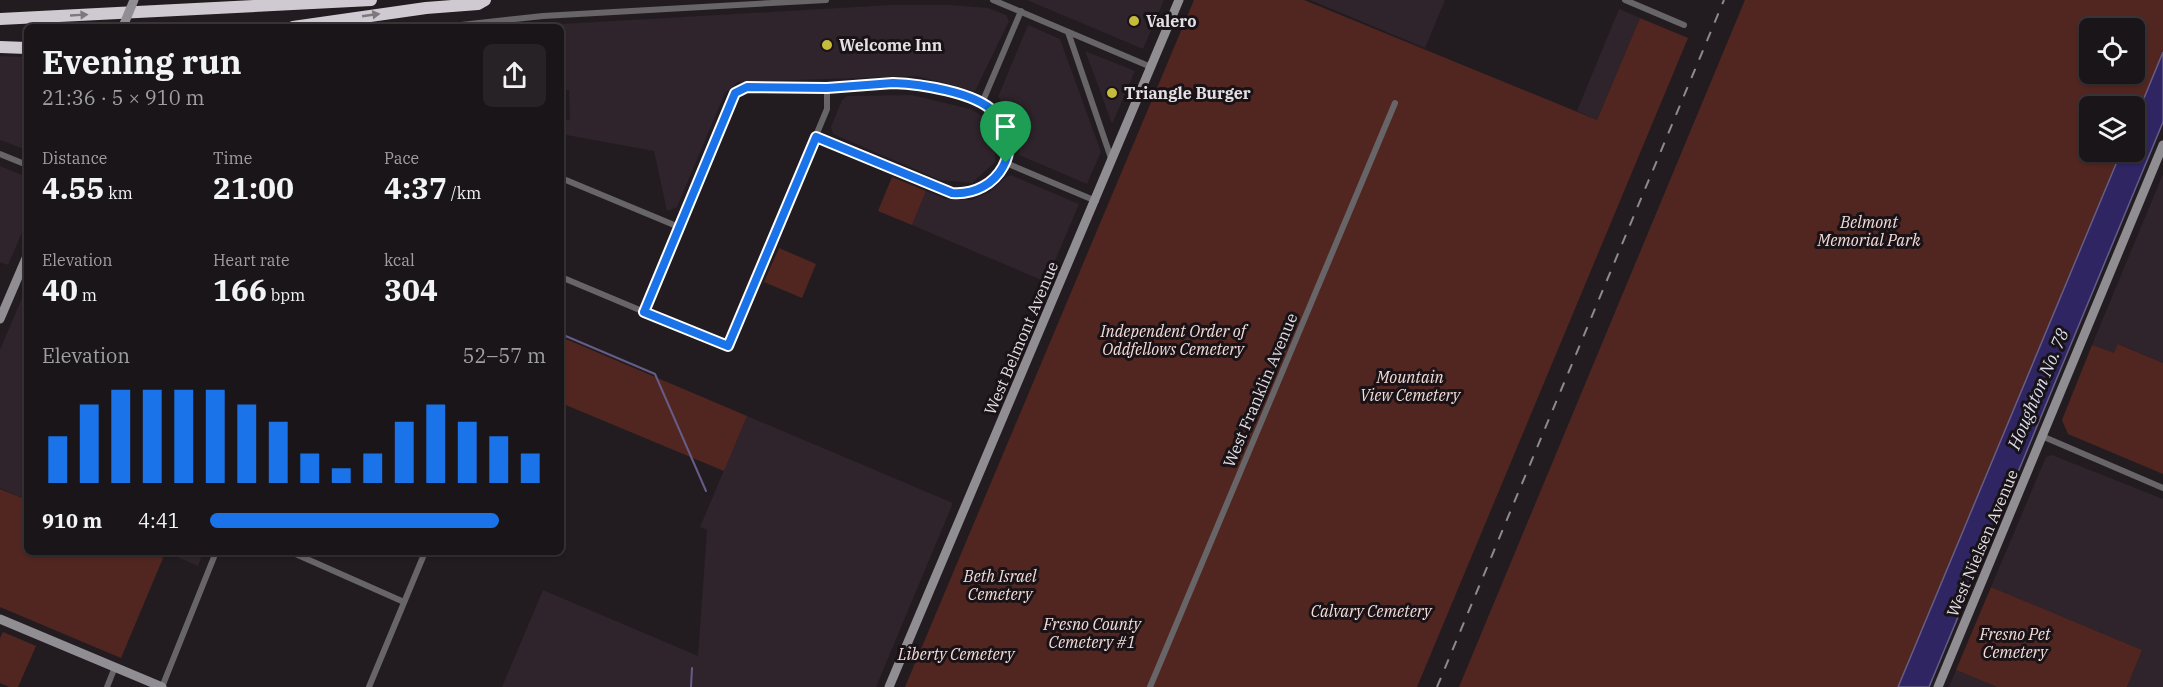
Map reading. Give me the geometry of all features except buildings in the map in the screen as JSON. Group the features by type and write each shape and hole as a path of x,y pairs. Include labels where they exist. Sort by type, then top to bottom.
{"highway":[{"path":"0,19 371,0"},
{"path":"313,24 406,10 478,4 485,0"},
{"path":"0,47 24,48"}],"main road":[{"path":"124,24 134,0"},
{"name":"West Belmont Avenue","path":"889,687 1179,0"},
{"name":"West Nielsen Avenue","path":"1938,687 2044,437 2163,145"},
{"path":"0,319 24,263"},
{"path":"0,619 162,687"}],"street":[{"path":"470,24 543,16 826,0"},
{"path":"993,0 1151,67"},
{"path":"1625,0 1684,25"},
{"path":"982,103 1021,11"},
{"path":"1068,32 1112,161"},
{"path":"644,312 735,93 747,87 827,88 912,84 947,91 982,103 993,110 1004,126 1008,146 1006,163 999,175 985,187 966,193 952,193 816,137"},
{"path":"564,278 728,346 827,109 827,88"},
{"name":"West Franklin Avenue","path":"1150,687 1395,103"},
{"path":"0,154 24,164"},
{"path":"1006,163 1096,201"},
{"path":"564,179 679,227"},
{"path":"2044,437 2163,488"},
{"path":"162,687 215,555"},
{"path":"298,555 404,602"},
{"path":"369,687 423,555"},
{"path":"107,687 115,667"}],"shaded area":[{"path":"1027,0 1164,0 1143,49"},
{"path":"1310,0 1445,0 1425,48"},
{"path":"890,5 950,5 988,8 1006,15 1009,21 975,91 917,76 738,82 725,93 677,207 667,211 654,151 564,135 564,120 570,120 569,90 564,90 563,24"},
{"path":"1619,9 1640,18 1597,120 1577,111"},
{"path":"1028,25 1060,39 1101,152 1087,184 1019,155 1018,126 1011,112 998,97"},
{"path":"1085,51 1135,71 1112,124 1095,77"},
{"path":"0,56 24,57 24,149 0,140"},
{"path":"912,95 970,109 986,118 995,131 995,162 972,183 940,180 833,134 831,127 842,100 847,96"},
{"path":"0,166 24,176 24,228 8,265 0,262"},
{"path":"2163,174 2163,363 2119,344 2114,354 2092,345"},
{"path":"1011,175 1079,204 1046,282 912,225 926,191 945,199 971,200 990,192"},
{"path":"24,293 24,499 0,488 0,350"},
{"path":"747,416 953,503 876,687 502,687 543,590 698,656 707,530 700,527"},
{"path":"2052,455 2163,499 2163,687 2127,687 2142,650 1991,587 2046,457"},
{"path":"173,555 202,555 198,566"},
{"path":"1956,670 1997,687 1949,687"}],"green space":[{"path":"1194,0 1304,0 1597,120 1640,18 1688,38 1417,687 905,687"},
{"name":"Belmont Memorial Park","path":"1745,0 2163,0 2163,52 2145,96 2079,96 2079,162 2117,162 1898,687 1459,687"},
{"path":"892,177 926,191 912,225 878,211"},
{"path":"779,248 816,264 802,298 764,282"},
{"path":"564,338 747,416 724,471 564,404"},
{"path":"2118,344 2163,363 2163,474 2068,434 2062,420 2092,345 2114,353"},
{"path":"0,489 24,499 24,555 156,555 163,558 121,658 0,607"},
{"name":"Fresno Pet Cemetery","path":"1991,587 2142,650 2127,687 1997,687 1956,670"},
{"path":"3,632 36,646 18,687 9,687 0,683 0,638"}],"water":[{"name":"Houghton No. 78","path":"2163,52 2163,122 1929,687 1898,687 2117,162 2145,162 2145,96"}],"waterway":[{"path":"564,335 655,374 706,491"},
{"path":"691,687 692,668"}],"railway":[{"path":"1437,687 1724,0"}],"place":[{"name":"Valero","path":"1134,21"},
{"name":"Welcome Inn","path":"827,45"},
{"name":"Triangle Burger","path":"1112,93"}],"route":[{"path":"893,83 930,86 965,96 993,110 1004,126 1008,146 1006,163 999,175 985,187 959,194 936,188 816,137 728,346 644,312 735,93 747,87 827,88 893,83"}],"park label":[{"name":"Independent Order of Oddfellows Cemetery","path":"1173,340"},
{"name":"Mountain View Cemetery","path":"1410,386"},
{"name":"Beth Israel Cemetery","path":"1000,585"},
{"name":"Calvary Cemetery","path":"1371,611"},
{"name":"Fresno County Cemetery #1","path":"1092,633"},
{"name":"Liberty Cemetery","path":"956,654"}]}
